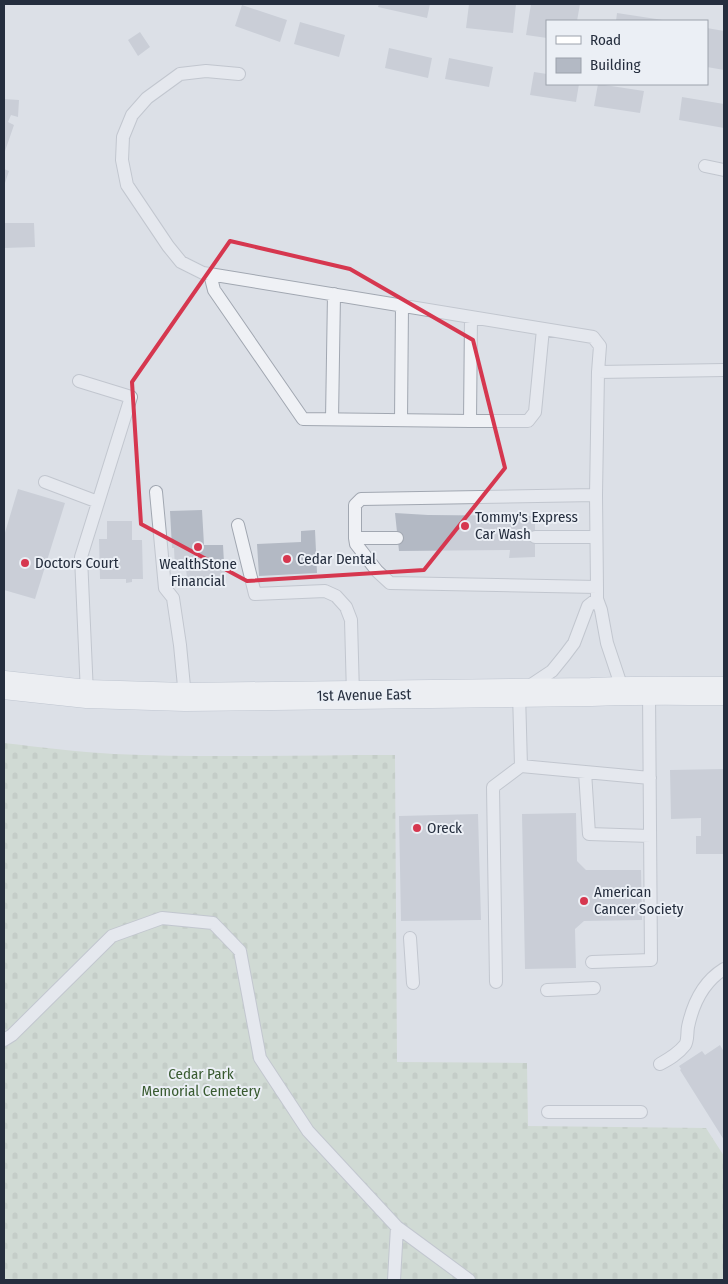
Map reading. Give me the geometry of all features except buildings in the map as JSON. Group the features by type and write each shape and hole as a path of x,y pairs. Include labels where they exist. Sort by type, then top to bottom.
{"main road":[{"name":"1st Avenue East","path":"4,685 87,694 185,697 724,691"}],"lane":[{"path":"239,74 206,71 180,74 146,98 132,115 123,137 122,160 127,185 181,262 203,273 593,337 600,346 596,494 597,593 607,643 636,691 650,778 651,960 592,962"},
{"path":"705,166 724,170"},
{"path":"210,274 214,290 303,419 528,421 535,412 543,329"},
{"path":"332,419 334,294"},
{"path":"401,420 402,306"},
{"path":"470,421 471,317"},
{"path":"598,372 724,370"},
{"path":"79,381 131,397 81,557 87,694"},
{"path":"44,482 98,502"},
{"path":"156,492 164,588 173,598 185,697"},
{"path":"596,494 361,499 355,505 355,538 356,544 377,571 390,583 597,593"},
{"path":"238,525 256,594 325,591 336,596 346,607 351,620 353,695"},
{"path":"535,537 596,537"},
{"path":"355,538 398,538"},
{"path":"521,766 524,693 552,671 574,643 588,606 597,593"},
{"path":"496,982 493,787 521,766 650,778"},
{"path":"585,772 588,834 650,836"},
{"path":"4,1040 12,1036 112,936 162,918 212,923 240,951 260,1058 308,1130 397,1228 469,1280"},
{"path":"410,938 413,983"},
{"path":"660,1064 674,1057 686,1044 693,1007 704,986 724,969"},
{"path":"547,990 594,988"},
{"path":"548,1112 641,1112"},
{"path":"394,1280 397,1228"}],"highlighted area":[{"path":"230,241 350,269 473,340 505,468 424,570 247,581 141,524 132,382"}],"green space":[{"name":"Cedar Park Memorial Cemetery","path":"4,743 114,754 219,756 395,755 397,1062 527,1063 528,1126 706,1128 724,1156 724,1280 4,1280"}],"place":[{"name":"Tommy's Express Car Wash","path":"465,526"},
{"name":"WealthStone Financial","path":"198,547"},
{"name":"Cedar Dental","path":"287,559"},
{"name":"Doctors Court","path":"25,563"},
{"name":"Oreck","path":"417,828"},
{"name":"American Cancer Society","path":"584,901"}]}
